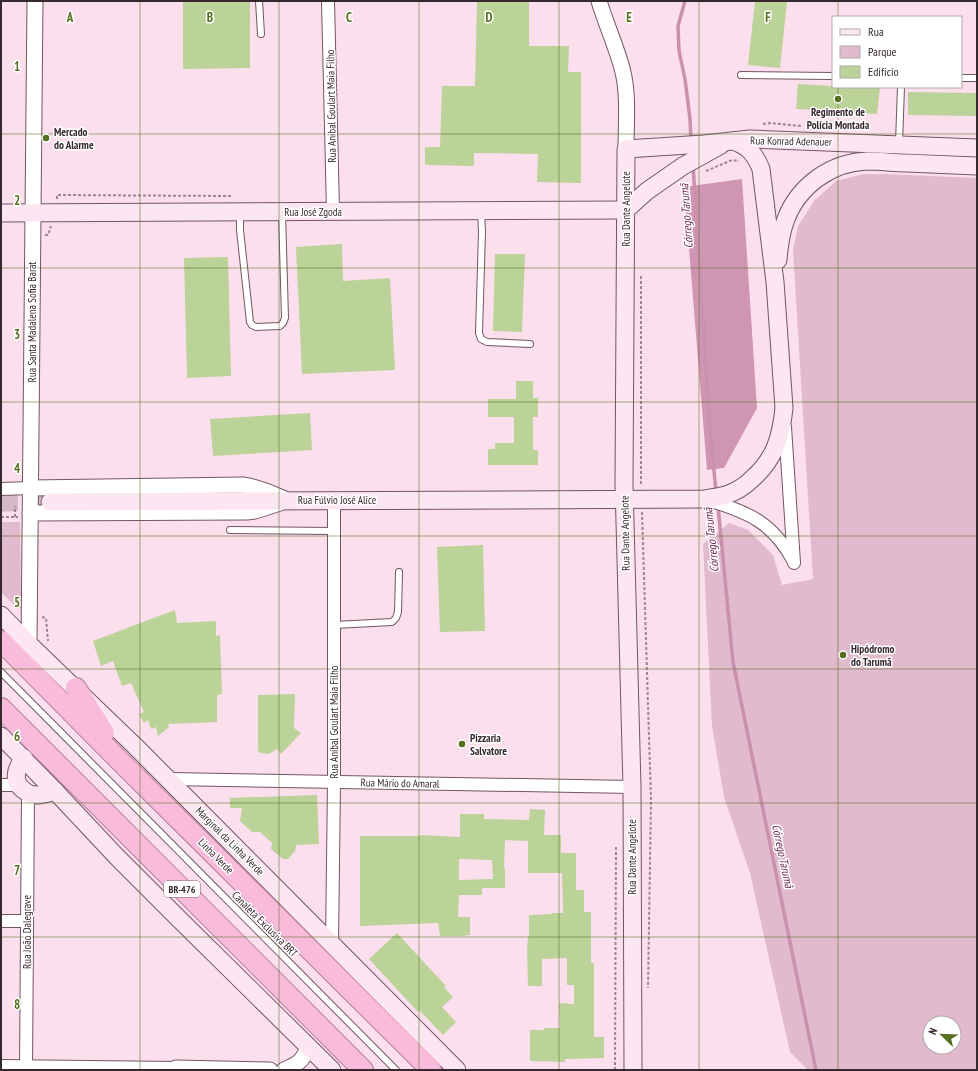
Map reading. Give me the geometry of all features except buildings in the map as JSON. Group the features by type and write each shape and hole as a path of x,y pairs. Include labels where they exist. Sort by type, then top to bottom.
{"highway":[{"name":"Linha Verde","path":"1,641 431,1070"},
{"path":"76,688 121,762"},
{"name":"BR-476","path":"1,708 363,1070"}],"main road":[{"name":"Rua Konrad Adenauer","path":"626,210 647,191 705,149 730,142 750,139 769,139 977,148"},
{"path":"730,142 741,144 751,151 760,169 775,282"},
{"path":"626,149 681,145 705,149"},
{"name":"Rua Dante Angelote","path":"626,149 624,500 632,787 633,1070"},
{"path":"775,282 780,240 785,219 793,203 802,192 814,180 828,170 867,161 977,166"},
{"name":"Rua José Zgoda","path":"1,213 33,213 238,204 282,212 626,210"},
{"name":"Rua Fúlvio José Alice","path":"50,502 726,500 747,484 766,465 773,454 782,424 784,408 775,282"},
{"name":"Marginal da Linha Verde","path":"1,615 169,779 457,1070"},
{"path":"1,736 24,758 121,861 332,1070"},
{"path":"24,758 17,770 15,788 36,795 55,791"}],"street":[{"name":"Rua Santa Madalena Sofia Barat","path":"30,644 27,515 31,488 35,1"},
{"name":"Rua Aníbal Goulart Maia Filho","path":"328,1 333,211"},
{"name":"Rua Dante Angelote","path":"599,1 622,68 626,98 626,149"},
{"path":"726,500 766,526 776,535 794,563 784,408"},
{"path":"1,488 243,485 264,490 289,501"},
{"name":"Rua Aníbal Goulart Maia Filho","path":"332,944 334,782 334,500"},
{"path":"27,515 247,512 289,501"},
{"name":"Rua Mário do Amaral","path":"169,779 632,787"},
{"name":"Rua João Dalegrave","path":"15,788 27,921 26,1068"},
{"path":"1,921 27,921"},
{"path":"284,1070 301,1061 308,1047"},
{"path":"1,1066 26,1068 270,1070"}],"lane":[{"path":"259,1 261,34"},
{"path":"742,75 832,76"},
{"path":"962,78 977,78"},
{"path":"899,145 900,88"},
{"path":"238,204 250,322 256,328 280,326 285,318 282,212"},
{"path":"481,211 482,232 479,333 481,339 487,342 530,344"},
{"path":"230,530 334,531"},
{"path":"334,625 392,622 396,618 398,612 399,572"},
{"name":"Canaleta Exclusiva BRT","path":"1,672 396,1070"}],"path":[{"path":"706,171 732,160 738,160 744,165"},
{"path":"57,196 238,204"},
{"path":"641,277 641,484"},
{"path":"15,506 15,517"},
{"path":"1,517 27,515"},
{"path":"642,517 651,800 648,988"},
{"path":"615,1070 616,839"}],"green space":[{"name":"Hipódromo do Tarumã","path":"863,174 977,178 977,1070 808,1070 790,1052 750,873 724,797 712,726 703,544 729,523 748,530 773,555 782,585 813,579 793,250 798,226 814,201 836,181"},
{"path":"1,522 20,522 21,607 19,609 1,592"}],"shaded area":[{"path":"742,179 757,408 724,468 707,470 684,187"}],"waterway":[{"name":"Córrego Tarumã","path":"685,1 678,26 679,51 685,79 691,141"},
{"name":"Córrego Tarumã","path":"693,165 710,430 716,492"},
{"name":"Córrego Tarumã","path":"718,506 733,662 816,1070"}],"tunnel":[{"path":"1,503 50,502"}],"place":[{"name":"Regimento de Polícia Montada","path":"838,99"},
{"name":"Mercado do Alarme","path":"46,138"},
{"name":"Hipódromo do Tarumã","path":"843,655"},
{"name":"Pizzaria Salvatore","path":"462,744"}]}
